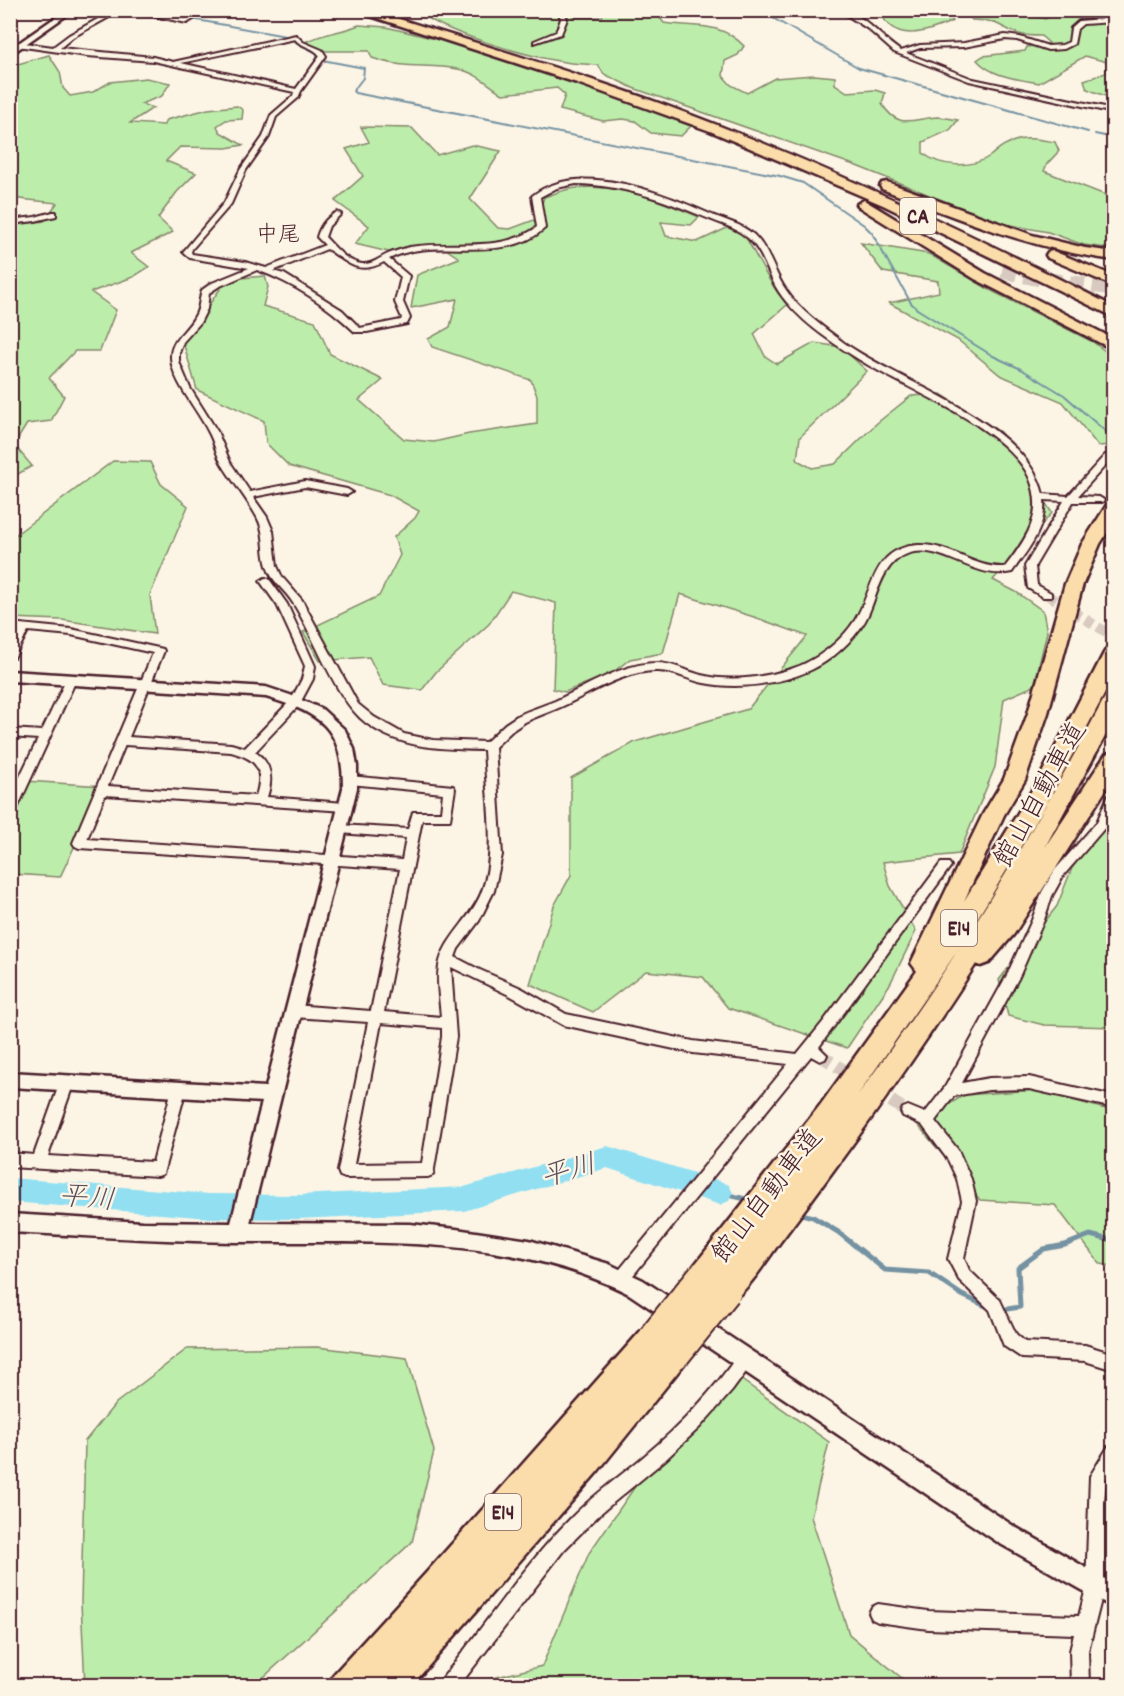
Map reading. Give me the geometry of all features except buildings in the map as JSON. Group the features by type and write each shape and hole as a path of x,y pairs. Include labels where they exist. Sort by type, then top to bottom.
{"highway":[{"name":"CA","path":"357,10 659,105"},
{"name":"CA","path":"373,10 592,78 722,128 882,192 1113,305"},
{"path":"659,105 735,126 950,211 1113,282"},
{"path":"659,105 801,169 980,276 1113,345"},
{"name":"CA","path":"722,128 965,238 1113,313"},
{"path":"950,211 1035,239 1113,256"},
{"path":"902,228 958,256 1002,271"},
{"path":"1014,780 1038,713 1074,584 1106,503"},
{"path":"904,1030 964,875 1046,717 1093,578 1113,535"},
{"name":"館山自動車道","path":"904,1030 952,939 1053,774 1113,653"},
{"name":"館山自動車道","path":"346,1686 454,1567 665,1344 755,1232 904,1030 972,949 1071,782 1113,699"},
{"path":"904,1030 1006,927 1113,759"},
{"name":"館山自動車道","path":"388,1686 587,1460 665,1344"}],"street":[{"path":"10,53 15,45 63,10"},
{"path":"15,45 71,10"},
{"path":"54,50 70,36 119,10"},
{"path":"127,10 187,21 205,10"},
{"path":"536,42 559,33 564,19 561,10"},
{"path":"842,10 870,28 892,49 901,53 982,83 1113,111"},
{"path":"922,44 964,45 1009,37 1044,48 1057,48 1072,43 1074,28 1081,22 1113,20"},
{"path":"175,63 296,37 320,51 323,56 296,97 273,116 266,136 243,170 227,204 187,252 196,257 245,264 299,286 339,312 358,330 404,322 406,318 399,302 399,295 405,285 405,276 386,260"},
{"path":"901,53 926,42 957,41"},
{"path":"15,45 175,63 298,91"},
{"path":"255,268 215,285 205,292 203,309 197,321 179,341 175,362 186,388 213,431 225,462 268,531 272,566 278,578 297,600 354,706 366,718 388,733 410,741 440,746 489,746 515,722 631,673 656,667 709,680 737,682 772,677 806,667 834,650 859,622 885,565 902,551 921,547 947,553 989,571 1008,570 1039,519 1038,497 1032,472 1020,454 994,434 858,356 800,311 783,293 757,243 747,234 697,210 645,191 578,182 546,190 536,196 541,228 520,240 469,247 413,249 389,256 386,260 361,266 340,257 321,237 326,224 337,214"},
{"path":"10,222 53,214"},
{"path":"266,271 331,247"},
{"path":"1047,595 1032,586 1030,566 1069,500 1108,457"},
{"path":"247,495 305,484 347,492"},
{"path":"1038,497 1106,503"},
{"path":"248,752 297,701 309,674 310,666 282,604 265,580"},
{"path":"10,626 71,632 159,651 79,843 407,866"},
{"path":"10,655 25,627"},
{"path":"10,676 266,692 297,701 325,715 342,738 348,755 351,780 238,1233"},
{"path":"10,811 16,786 46,735 71,680"},
{"path":"10,733 46,735"},
{"path":"122,741 231,748 248,752 264,765 266,784 260,801"},
{"path":"351,780 449,789 446,817 417,815 345,1171 428,1170 449,1037 446,967 452,947 475,917 488,891 496,855 489,746"},
{"path":"101,790 345,807"},
{"path":"927,1121 950,1090 1013,977 1038,920 1046,895 1059,873 1102,824 1113,796"},
{"path":"339,829 413,834"},
{"path":"621,1279 800,1060 815,1052 945,866"},
{"path":"448,959 516,992 562,1019 693,1047 800,1060"},
{"path":"293,1011 448,1023"},
{"path":"10,1079 272,1095"},
{"path":"39,1162 67,1082"},
{"path":"950,1090 989,1084 1029,1083 1113,1102"},
{"path":"10,1160 158,1168 179,1089"},
{"path":"908,1112 927,1121 953,1155 964,1179 969,1201 956,1259 964,1275 997,1310 1010,1340 1022,1350 1085,1353 1113,1362"},
{"path":"11,1225 238,1233 374,1232 456,1238 557,1256 602,1270 621,1279 745,1359 980,1518 1104,1592"},
{"path":"447,1686 534,1571 567,1533 695,1421 716,1399 745,1359"},
{"path":"1080,1686 1078,1651 1084,1625 1104,1592 1096,1503 1098,1476 1113,1453"},
{"path":"878,1613 928,1620 1084,1625"}],"green space":[{"path":"569,10 573,17 602,17 604,11 662,11 659,17 664,23 707,27 726,33 744,46 738,55 725,61 723,76 731,85 747,93 775,78 814,75 835,77 835,84 847,92 875,90 885,93 882,104 894,118 907,121 938,117 958,120 950,130 923,142 923,153 946,164 974,163 990,156 1005,145 1023,139 1055,142 1059,151 1044,171 1113,198 1113,249 1084,245 1048,232 1000,223 854,165 633,88 604,74 598,65 551,60 511,50 446,27 420,11"},
{"path":"880,11 941,11 953,21 922,32 902,32 886,22"},
{"path":"967,11 1016,11 1045,19 1058,11 1096,11 1096,17 1113,21 1113,99 1087,89 1084,80 1106,73 1107,62 1085,56 1039,83 997,74 983,66 977,60 983,56 1025,51 1027,47 1049,43 1041,36 1021,35 993,22 972,20"},
{"path":"359,25 386,27 517,63 691,126 681,136 651,133 635,121 623,119 603,121 560,110 565,95 557,88 503,94 464,71 447,67 384,62 372,58 369,51 318,51 303,43"},
{"path":"49,55 60,72 63,88 70,96 93,92 110,82 146,78 170,83 162,96 141,104 153,108 130,123 164,125 166,120 208,109 237,106 243,110 242,119 226,120 217,126 220,132 243,145 226,148 180,147 166,161 196,173 177,192 158,218 173,232 131,253 149,267 133,277 91,292 116,310 100,351 75,351 49,378 64,396 51,421 27,424 14,445 32,466 11,478 10,226 44,221 57,203 11,198 11,66"},
{"path":"361,127 412,128 437,155 472,145 501,151 470,199 498,228 510,229 537,219 544,197 564,190 592,187 639,195 699,217 691,225 661,222 666,236 697,242 739,225 767,276 787,305 754,334 765,356 777,364 814,343 841,347 867,371 800,437 797,460 812,468 835,464 877,423 911,396 941,394 1000,432 1052,513 993,580 1016,592 1043,611 1047,632 1034,686 1004,699 995,767 959,854 883,862 890,886 916,931 890,984 847,1048 728,1008 703,977 646,971 593,1012 530,984 554,906 571,875 571,778 635,742 748,709 807,636 680,594 663,653 630,659 612,673 565,692 553,689 556,603 511,591 489,624 436,672 422,690 383,685 369,657 320,661 303,632 379,596 400,555 394,537 415,518 419,511 390,495 289,466 266,443 264,421 197,390 183,342 227,279 265,276 268,287 263,306 315,321 330,354 383,380 359,400 404,439 434,442 469,434 537,424 537,396 531,380 432,347 428,339 450,327 457,299 411,308 417,275 459,258 440,245 401,255 355,244 369,226 335,201 363,176 346,149 369,142"},
{"path":"861,243 929,254 990,290 1093,342 1113,357 1113,445 1098,446 1063,402 1000,375 958,340 889,303 939,292 938,281 883,272"},
{"path":"113,461 150,462 161,484 188,506 150,595 155,634 62,620 11,618 11,538"},
{"path":"25,781 103,786 60,877 11,874 10,810"},
{"path":"1113,814 1113,1027 1044,1025 1008,1016 999,980 1057,906 1072,868"},
{"path":"1035,1090 1113,1111 1113,1266 1100,1264 1055,1205 980,1200 917,1124 964,1095"},
{"path":"317,1347 407,1358 434,1451 412,1542 255,1685 85,1685 81,1603 85,1441 116,1403 187,1349"},
{"path":"736,1376 829,1442 811,1517 849,1634 910,1685 482,1686 485,1680 542,1666 589,1553 652,1462"}],"waterway":[{"path":"142,10 291,37 297,43 317,53 317,59 364,68 363,78 353,91 355,93 780,176 803,183 872,233 911,303 917,309 993,356 1021,369 1064,395 1114,439"},
{"path":"759,10 859,68 1088,132"},
{"path":"1095,134 1114,138"},
{"name":"平川","path":"10,1190 210,1206 298,1207 464,1199 607,1157 720,1193"},
{"name":"平川","path":"720,1193 750,1200"},
{"name":"平川","path":"798,1213 813,1217 838,1232 885,1270 929,1273 962,1295 990,1308"},
{"name":"平川","path":"1001,1310 1020,1307 1018,1268 1044,1249 1065,1245 1090,1235 1114,1241"}],"tunnel":[{"path":"1002,271 1040,279 1114,288"},
{"path":"1047,595 1114,637"},
{"path":"820,1055 857,1079"},
{"path":"874,1090 908,1112"}],"district":[{"name":"中尾","path":"278,233"}]}
